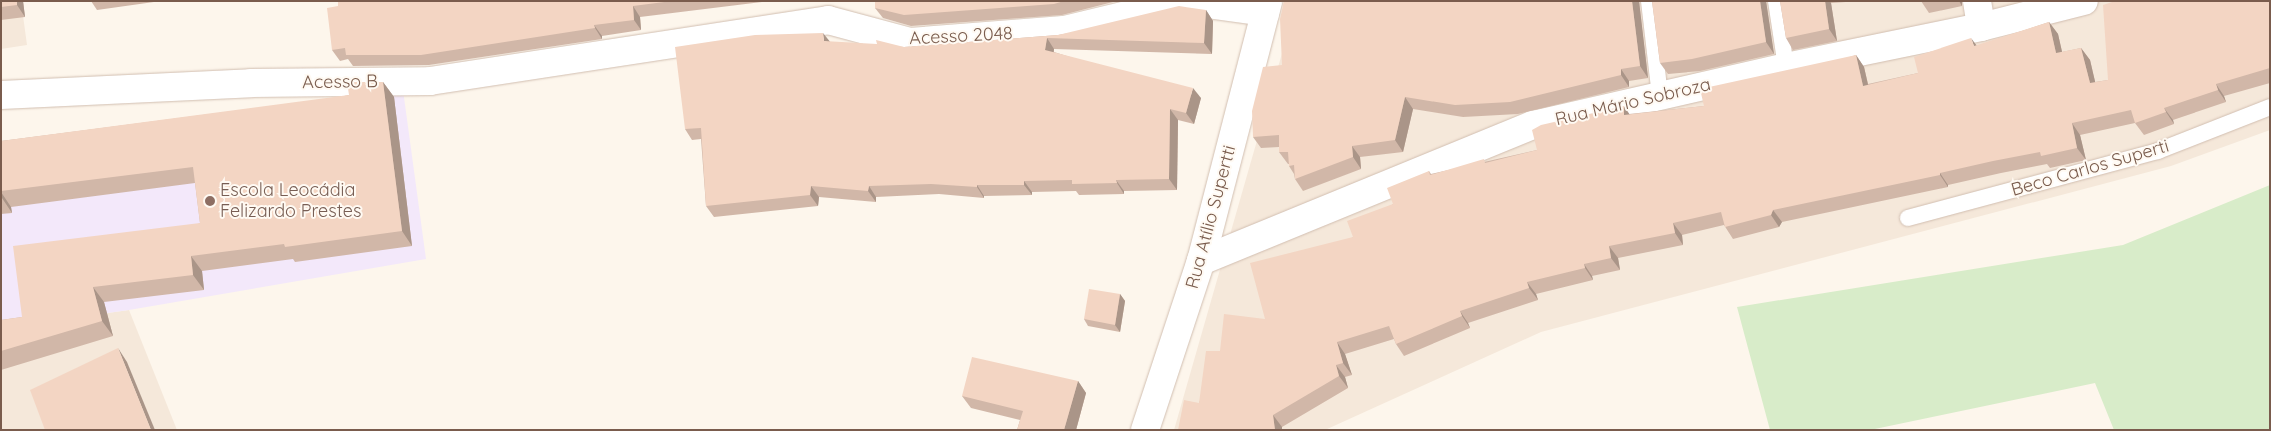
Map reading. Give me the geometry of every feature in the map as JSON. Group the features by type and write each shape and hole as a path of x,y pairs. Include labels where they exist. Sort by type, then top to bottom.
{"street":[{"name":"Acesso 2048","path":"677,42 828,20 910,42 1064,30 1186,1 1266,7"},
{"name":"Rua Mário Sobroza","path":"1201,261 1533,125 1786,67 1979,14 2084,1"},
{"name":"Rua Atílio Supertti","path":"1145,430 1201,261 1266,7"},
{"name":"Acesso B","path":"1,95 251,82 430,81 677,42"}],"lane":[{"path":"1649,1 1660,96"},
{"path":"1776,1 1786,67"},
{"name":"Beco Carlos Superti","path":"1908,218 2158,151 2270,107"}],"shaded area":[{"path":"1,1 21,1 27,45 1,49"},
{"path":"1297,1 2270,1 2270,130 2171,166 1541,332 1325,430 1174,430"},
{"name":"Escola Leocádia Felizardo Prestes","path":"403,90 426,259 129,310 1,328 1,143"},
{"path":"129,310 177,430 1,430 1,328"}],"green space":[{"path":"2270,185 2270,430 2114,430 2095,383 1870,430 1770,430 1737,307 2123,245"}],"building":[{"path":"1,1 17,1 17,5 1,7"},
{"path":"338,1 672,1 633,6 634,20 594,25 595,28 421,55 346,55 345,48 332,50 327,8 338,6"},
{"path":"875,1 1064,1 1054,4 904,15 875,8"},
{"path":"1284,1 1632,1 1640,66 1621,69 1621,75 1510,102 1455,105 1405,97 1395,140 1352,146 1353,157 1295,179 1294,165 1289,166 1288,152 1279,152 1279,135 1253,137 1252,111 1263,67 1282,65 1280,19"},
{"path":"1652,1 1760,1 1766,42 1692,59 1660,63"},
{"path":"1780,1 1825,1 1829,29 1786,38"},
{"path":"2115,1 2270,1 2270,68 2216,84 2218,90 2164,108 2166,112 2135,123 2131,110 2072,123 2077,148 2041,156 2040,152 1993,161 1940,173 1940,175 1773,210 1771,215 1725,227 1721,212 1673,223 1675,233 1609,246 1611,258 1584,264 1585,268 1527,282 1529,288 1460,311 1462,316 1396,344 1389,326 1337,342 1343,363 1336,365 1339,376 1273,415 1275,430 1178,430 1184,400 1199,403 1206,351 1220,351 1224,314 1265,319 1250,263 1353,237 1347,221 1393,204 1387,188 1429,171 1430,175 1484,159 1485,163 1537,150 1532,130 1541,125 1624,106 1624,115 1704,106 1700,89 1856,55 1863,86 1918,73 1914,57 1971,38 1974,46 2049,22 2056,53 2081,48 2090,83 2108,80 2103,5"},
{"path":"1179,6 1206,10 1204,43 1047,38 1045,50 1193,88 1186,113 1170,109 1169,179 1116,180 1117,183 1072,184 1072,180 1024,181 1024,185 977,185 977,187 931,184 869,186 868,191 811,186 810,195 706,206 701,128 685,129 675,47 755,35 823,33 824,41 877,44 876,40 904,47 1058,35"},
{"name":"Escola Leocádia Felizardo Prestes","path":"347,82 383,82 402,231 285,247 284,244 191,256 193,275 93,287 102,321 1,351 1,320 22,317 13,246 200,223 193,167 1,191 1,141 349,95"},
{"path":"1089,289 1120,294 1115,325 1084,319"},
{"path":"118,348 151,430 45,430 30,390"},
{"path":"972,357 1078,381 1064,430 1017,430 1023,411 962,396"}],"place":[{"name":"Escola Leocádia Felizardo Prestes","path":"210,201"}]}
